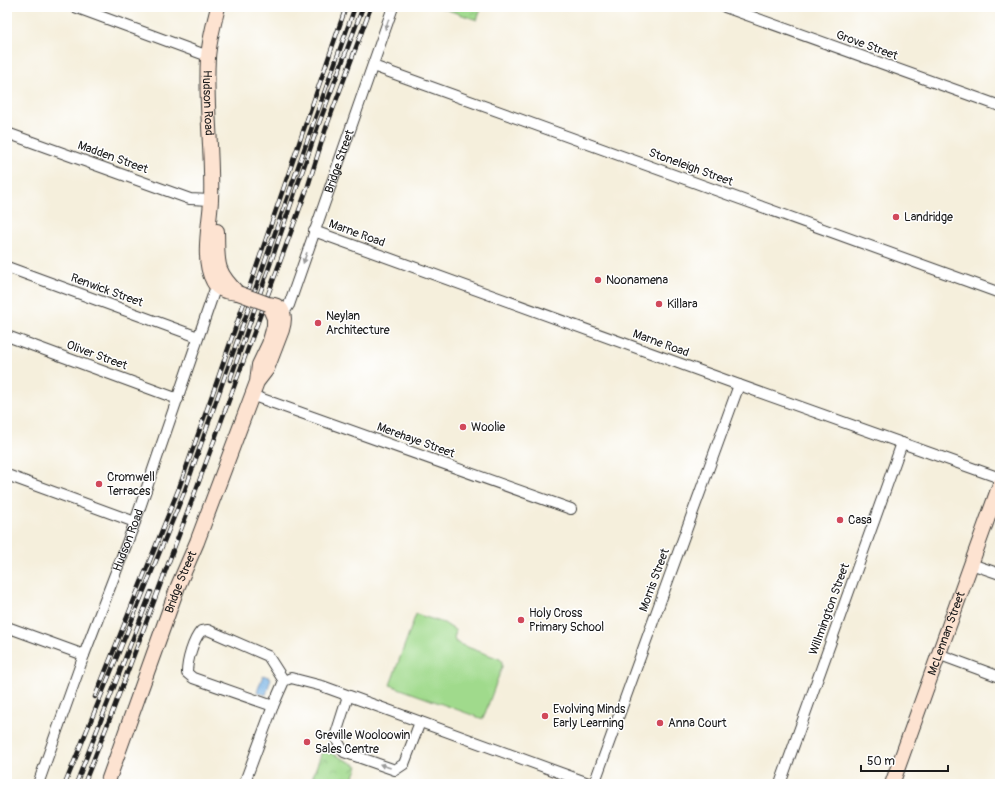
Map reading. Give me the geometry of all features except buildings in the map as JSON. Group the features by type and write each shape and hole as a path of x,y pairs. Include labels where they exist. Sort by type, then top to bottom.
{"main road":[{"name":"Hudson Road","path":"218,7 208,56 211,200 208,230 208,260 210,273 220,282"},
{"path":"220,282 226,292 238,293 278,306 283,314"},
{"name":"Bridge Street","path":"257,382 259,365 269,344 274,326 274,318 268,304"},
{"name":"Bridge Street","path":"107,784 178,586 197,542 251,395 257,382 267,369 275,351 284,324 283,314"},
{"name":"McLennan Street","path":"892,784 1000,484"}],"street":[{"path":"75,7 208,56"},
{"name":"Bridge Street","path":"283,314 289,305 393,7"},
{"name":"Grove Street","path":"725,7 1000,106"},
{"name":"Stoneleigh Street","path":"373,66 1000,293"},
{"name":"Madden Street","path":"7,133 190,199 211,200"},
{"name":"Marne Road","path":"314,231 1000,478"},
{"name":"Renwick Street","path":"7,268 198,337"},
{"name":"Hudson Road","path":"38,784 84,655 135,522 198,337 220,282"},
{"name":"Oliver Street","path":"7,336 178,399"},
{"name":"Morris Street","path":"592,784 739,385"},
{"name":"Merehaye Street","path":"251,395 571,509"},
{"name":"Willmington Street","path":"780,784 902,443"},
{"path":"7,475 135,522"},
{"path":"971,564 1000,574"},
{"path":"7,627 84,655"},
{"path":"273,706 193,678 187,673 187,664 197,635 201,631 208,630 268,656 284,681"},
{"path":"938,654 1000,677"},
{"path":"244,784 273,706 284,681 291,678 348,696 592,784"},
{"path":"348,696 335,737 344,752 366,760 395,770 404,764 420,722"}],"green space":[{"path":"439,7 482,7 477,20"},
{"path":"416,614 444,623 456,631 454,638 459,644 500,659 502,662 502,667 483,719 390,685"},
{"path":"323,749 358,766 351,784 310,784"}],"water":[{"path":"263,675 271,678 266,695 257,692"}],"railway":[{"path":"95,697 179,488 346,7"},
{"path":"65,784 185,490 355,7"},
{"path":"230,380 318,126 363,7"},
{"path":"84,784 194,495 308,186 326,128 371,7"},
{"path":"76,784 151,592"}],"place":[{"name":"Landridge","path":"896,217"},
{"name":"Noonamena","path":"598,280"},
{"name":"Killara","path":"659,304"},
{"name":"Neylan Architecture","path":"318,323"},
{"name":"Woolie","path":"463,427"},
{"name":"Cromwell Terraces","path":"99,484"},
{"name":"Casa","path":"840,520"},
{"name":"Holy Cross Primary School","path":"521,620"},
{"name":"Evolving Minds Early Learning","path":"545,716"},
{"name":"Anna Court","path":"660,723"},
{"name":"Greville Wooloowin Sales Centre","path":"307,742"}]}
